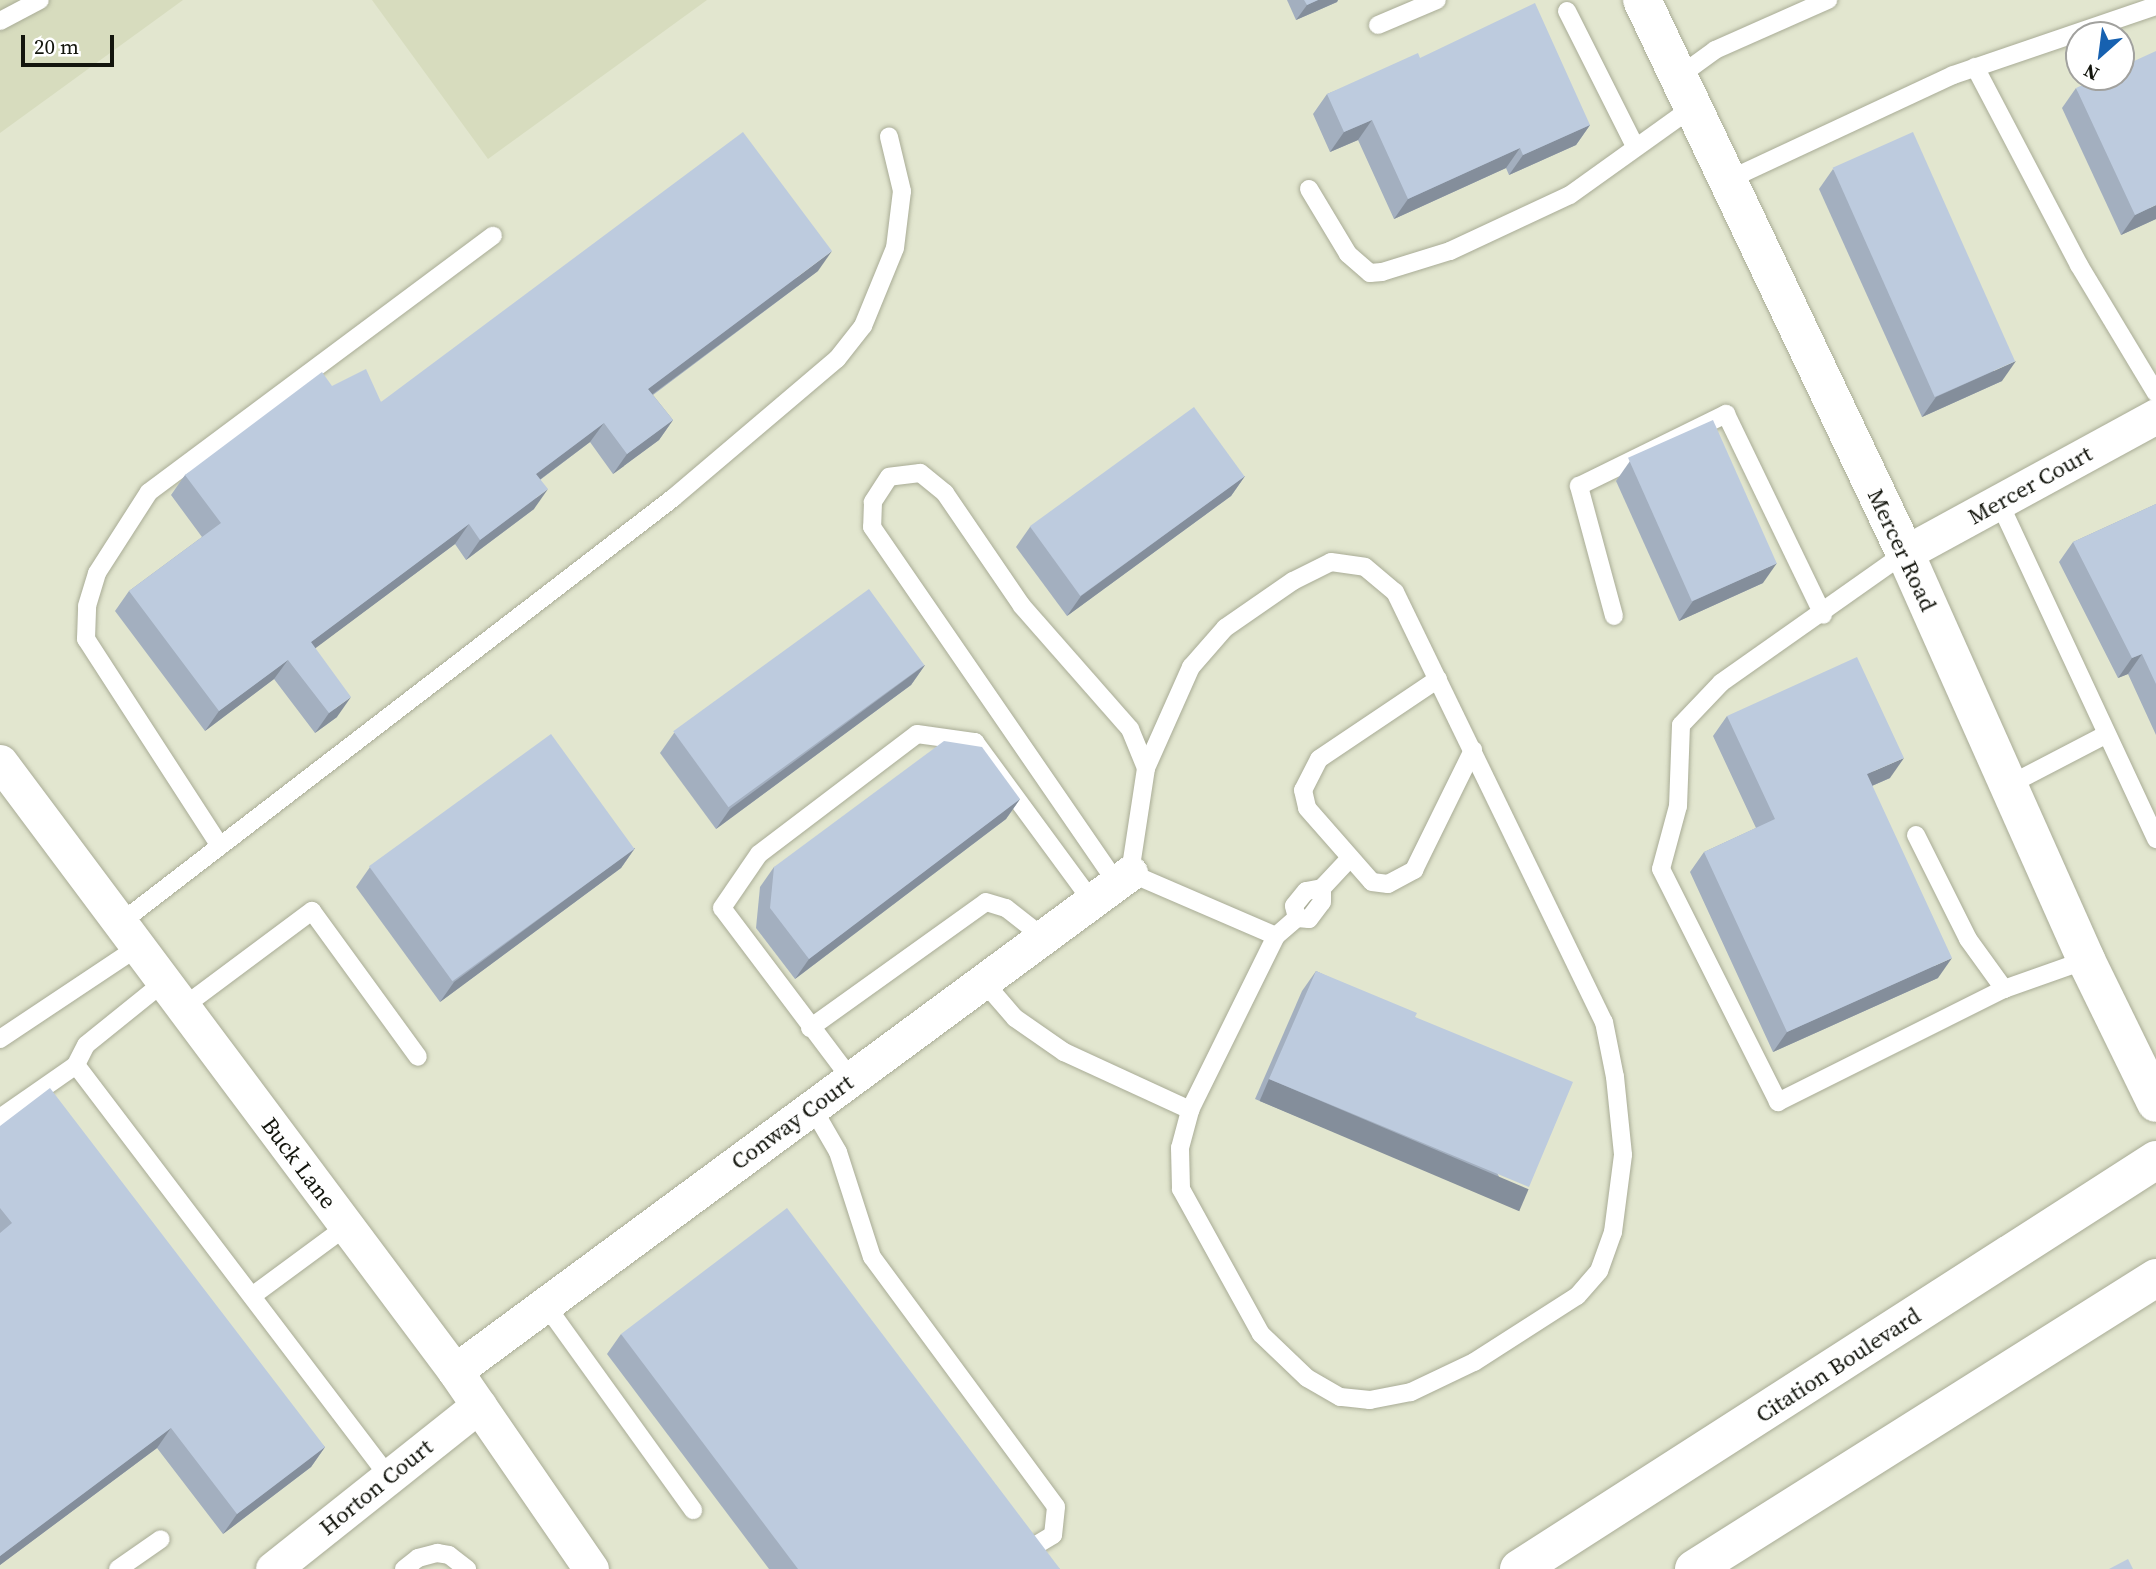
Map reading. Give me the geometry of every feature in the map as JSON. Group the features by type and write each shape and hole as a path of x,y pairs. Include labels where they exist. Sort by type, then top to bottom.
{"main road":[{"name":"Mercer Road","path":"1642,0 1905,553 2086,960 2156,1103"},
{"name":"Citation Boulevard","path":"1519,1569 2156,1160"},
{"path":"1694,1569 2156,1278"}],"street":[{"name":"Mercer Court","path":"1905,553 2156,416"},
{"name":"Buck Lane","path":"0,762 455,1371 591,1569"},
{"name":"Conway Court","path":"455,1371 1113,885"},
{"name":"Horton Court","path":"274,1569 479,1405"}],"lane":[{"path":"0,20 40,0"},
{"path":"1378,25 1437,0"},
{"path":"1309,189 1349,254 1370,273 1382,272 1450,251 1570,195 1635,146 1686,92 1715,50 1788,8 1828,0"},
{"path":"1728,180 1975,67 2156,6"},
{"path":"1567,11 1635,146"},
{"path":"1975,67 2079,264 2156,393"},
{"path":"3,1030 129,935 220,846 673,498 838,359 863,326 895,248 902,191 889,137"},
{"path":"220,846 86,639 87,606 97,573 149,492 493,236"},
{"path":"1614,616 1579,486 1726,414 1823,615"},
{"path":"1113,885 872,527 873,502 889,477 920,473 944,493 1022,606 1130,729 1146,768"},
{"path":"1999,502 2156,839"},
{"path":"1905,553 1823,615 1721,683 1681,725 1678,806 1661,869 1778,1102 2004,989 2086,960"},
{"path":"1113,885 1146,768 1191,667 1226,628 1293,581 1331,562 1364,566 1395,592 1604,1022 1615,1077 1623,1155 1614,1232 1599,1271 1577,1296 1474,1362 1411,1392 1370,1400 1340,1397 1307,1378 1261,1334 1181,1189 1180,1148 1190,1110 1276,936 1297,918 1309,919 1322,902 1322,888 1350,858"},
{"path":"1438,679 1319,760 1303,790 1307,807 1372,882 1388,884 1404,879 1429,844 1473,750"},
{"path":"850,1079 722,908 759,854 917,734 975,742 1113,885 1276,936"},
{"path":"2008,785 2107,734"},
{"path":"1916,835 1968,939 2004,989"},
{"path":"810,1028 986,902 1006,908 1043,937"},
{"path":"0,1118 76,1065 86,1045 312,911 418,1057"},
{"path":"983,981 1015,1017 1064,1052 1190,1110"},
{"path":"76,1065 389,1477"},
{"path":"812,1107 838,1152 872,1258 1056,1507 1053,1535 1035,1546"},
{"path":"251,1296 347,1226"},
{"path":"545,1304 693,1510"},
{"path":"118,1569 161,1539"},
{"path":"404,1569 418,1559 437,1553 449,1555 467,1569"}],"shaded area":[{"path":"0,0 183,0 0,133"},
{"path":"372,0 707,0 488,159"}],"building":[{"path":"1304,0 1318,0 1307,5"},
{"path":"1535,3 1590,125 1523,155 1520,148 1408,199 1372,120 1344,132 1327,94 1418,53 1420,58"},
{"path":"2156,51 2156,205 2135,215 2077,91 2135,91 2135,61"},
{"path":"743,132 832,251 648,389 673,420 627,454 604,423 536,474 548,489 480,540 469,524 311,642 351,697 329,713 288,660 219,711 129,591 221,523 185,475 322,372 332,386 366,369 381,402"},
{"path":"1913,132 2015,361 1935,397 1833,168"},
{"path":"1194,407 1245,477 1080,596 1030,526"},
{"path":"1713,420 1777,563 1692,601 1628,458"},
{"path":"2156,504 2156,684 2142,654 2132,658 2073,542"},
{"path":"869,589 924,665 728,807 673,731"},
{"path":"1857,657 1904,758 1867,774 1952,958 1787,1032 1704,852 1775,819 1727,716"},
{"path":"551,734 634,849 452,981 369,866"},
{"path":"944,741 982,747 1020,799 809,959 770,908 774,867"},
{"path":"1316,971 1417,1013 1415,1017 1573,1082 1529,1187 1269,1079"},
{"path":"50,1088 325,1447 237,1514 171,1428 0,1556 0,1233 12,1223 0,1208 0,1126"},
{"path":"787,1208 1060,1569 798,1569 621,1334"},
{"path":"2128,1559 2133,1569 2109,1569"}]}
